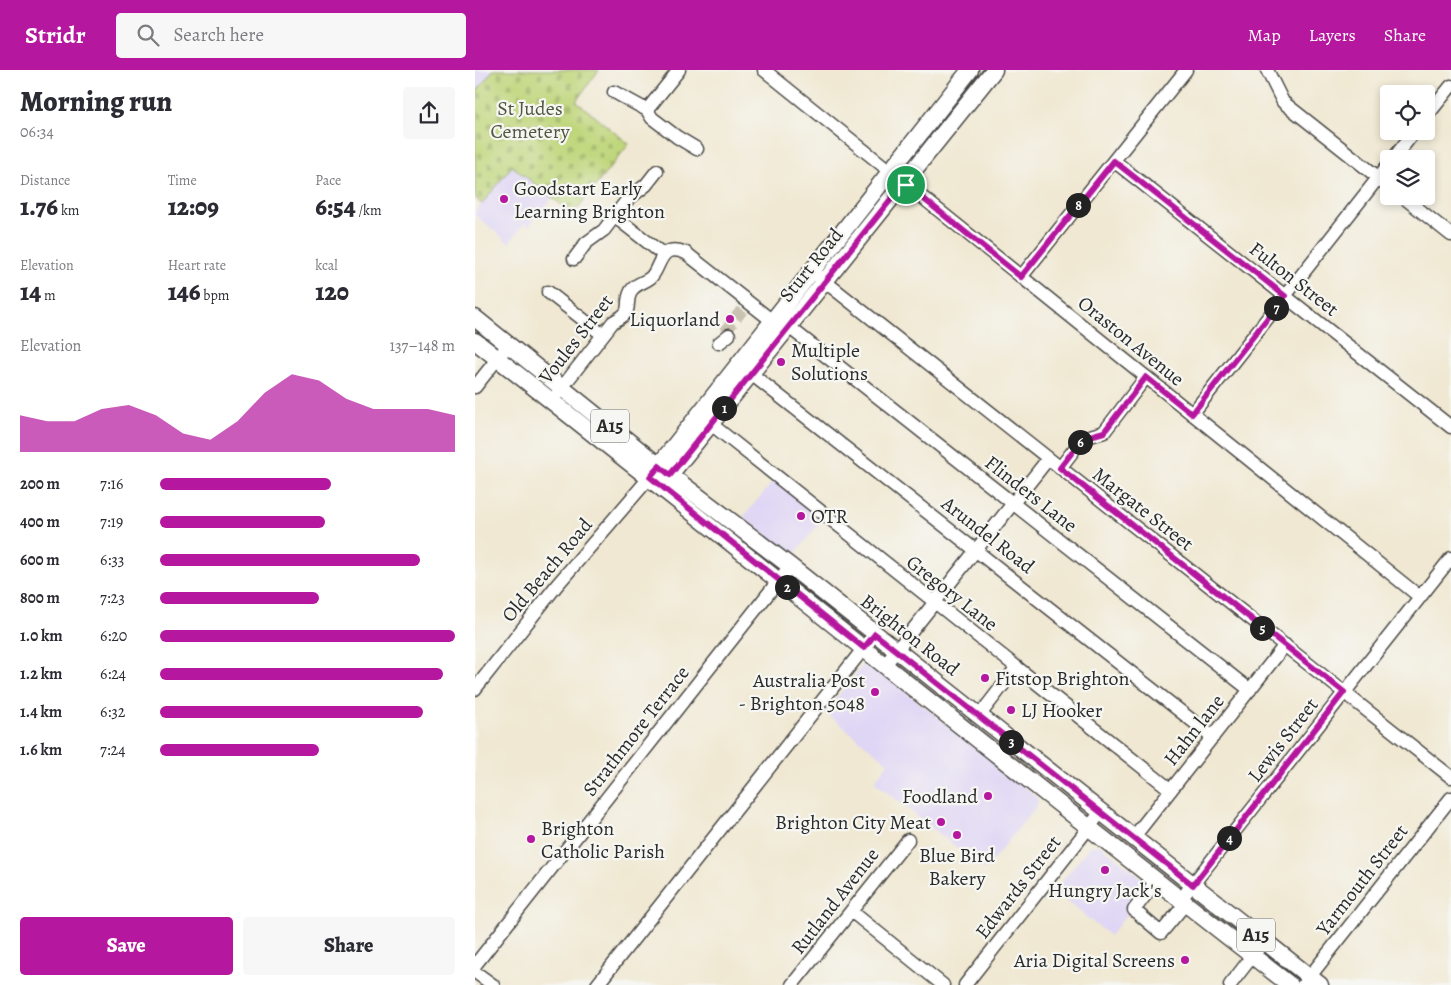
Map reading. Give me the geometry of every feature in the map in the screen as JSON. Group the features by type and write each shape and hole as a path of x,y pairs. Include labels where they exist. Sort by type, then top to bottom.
{"main road":[{"name":"Sturt Road","path":"660,476 690,450 711,424 772,321 970,70"},
{"name":"Sturt Road","path":"660,476 745,369 788,329 994,70"},
{"name":"Brighton Road","path":"475,318 562,387 779,580 1290,985"},
{"name":"Brighton Road","path":"475,341 551,401 660,476 690,490 790,566 1264,941 1311,982"},
{"path":"690,450 685,462 684,473 690,490"}],"street":[{"path":"647,110 679,70"},
{"name":"Oraston Avenue","path":"764,70 1420,597"},
{"path":"1021,277 1186,70"},
{"path":"1192,414 1379,177 1283,102 1267,70"},
{"path":"1435,106 1451,86"},
{"path":"614,92 647,110 677,137 697,149"},
{"path":"1400,150 1408,140"},
{"name":"Fulton Street","path":"1114,161 1451,427"},
{"path":"574,259 587,243 604,230 627,200 646,185 657,171"},
{"path":"1413,205 1451,235"},
{"path":"614,216 663,255"},
{"name":"Flinders Lane","path":"663,255 678,249 686,253 746,309 788,329 1014,503 1250,690"},
{"name":"Voules Street","path":"551,401 613,322 622,317 628,310 631,292 639,284 653,276 656,265 663,255"},
{"name":"Margate Street","path":"811,271 1451,777"},
{"path":"548,292 603,335"},
{"path":"719,343 727,333"},
{"path":"475,387 509,344"},
{"name":"Arundel Road","path":"745,369 1213,736"},
{"path":"1060,468 1083,438 1104,432 1146,377"},
{"name":"Gregory Lane","path":"711,424 1171,790"},
{"path":"885,665 1048,458"},
{"name":"Old Beach Road","path":"475,689 557,585 660,476"},
{"name":"Lewis Street","path":"1157,880 1134,910 1161,933 1193,885 1451,558"},
{"name":"Strathmore Terrace","path":"475,966 790,566"},
{"path":"597,985 875,634"},
{"name":"Hahn lane","path":"1133,838 1285,646"},
{"path":"979,716 1017,668"},
{"name":"Yarmouth Street","path":"1311,982 1451,798"},
{"name":"Edwards Street","path":"965,985 1101,812"},
{"name":"Rutland Avenue","path":"793,985 908,840"},
{"path":"851,911 943,985"},
{"path":"1230,985 1264,941"},
{"path":"475,972 493,985"}],"shaded area":[{"path":"475,70 493,70 475,94"},
{"path":"512,166 552,198 529,226 525,223 509,243 475,215 475,212"},
{"path":"775,479 823,519 792,557 743,517"},
{"path":"873,665 1037,797 1038,804 985,870 874,782 888,763 825,712 862,666"},
{"path":"1100,845 1150,885 1110,936 1054,891 1090,846"}],"green space":[{"name":"St Judes Cemetery","path":"493,70 599,70 576,101 629,144 573,214 512,166 482,204 475,198 475,94"}],"tunnel":[{"path":"725,332 742,310"}],"place":[{"name":"Goodstart Early Learning Brighton","path":"504,199"},
{"name":"Liquorland","path":"730,319"},
{"name":"Multiple Solutions","path":"781,362"},
{"name":"OTR","path":"801,516"},
{"name":"Fitstop Brighton","path":"985,678"},
{"name":"Australia Post - Brighton 5048","path":"875,692"},
{"name":"LJ Hooker","path":"1011,710"},
{"name":"Foodland","path":"988,796"},
{"name":"Brighton City Meat","path":"941,822"},
{"name":"Blue Bird Bakery","path":"957,835"},
{"name":"Brighton Catholic Parish","path":"531,839"},
{"name":"Hungry Jack's","path":"1105,870"},
{"name":"Aria Digital Screens","path":"1185,960"}],"route":[{"path":"1114,161 1285,296 1192,414 1146,377 1104,432 1083,438 1060,468 1344,692 1193,885 875,634 864,648 650,477 659,466 670,475 904,183 906,185 1021,277 1114,161"}]}
